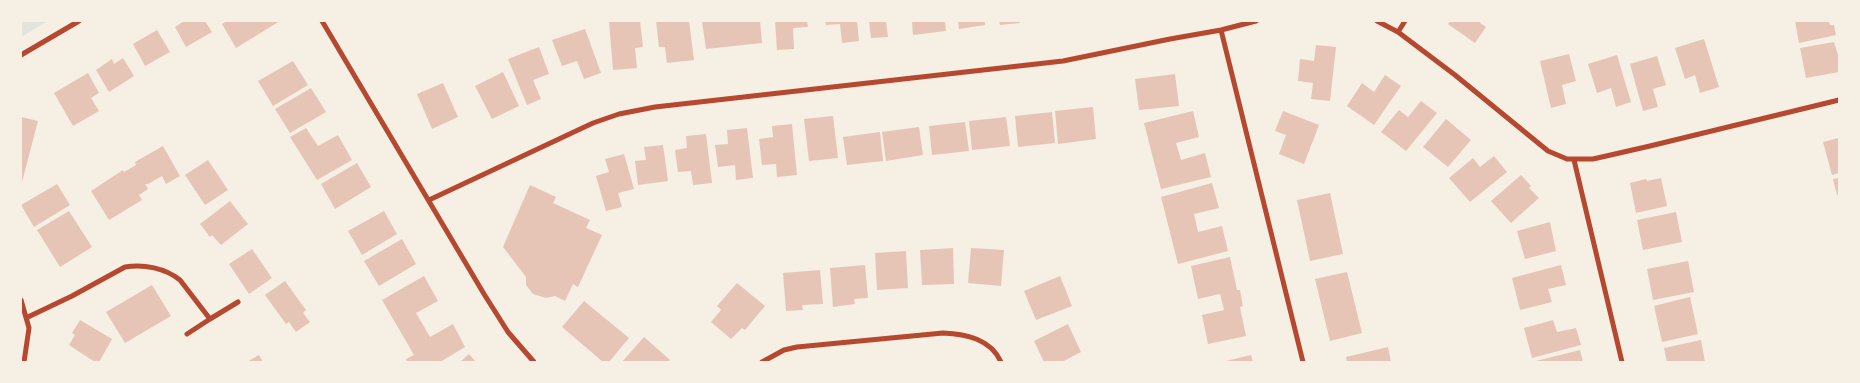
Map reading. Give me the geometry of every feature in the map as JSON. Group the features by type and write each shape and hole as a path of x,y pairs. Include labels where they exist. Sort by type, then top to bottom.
{"street":[{"path":"21,55 79,21"},
{"path":"322,21 508,332 534,362"},
{"path":"429,200 569,134 619,114 654,107 1064,61 1221,30 1256,21"},
{"path":"1377,21 1398,32 1455,75 1548,151 1567,160 1593,159 1839,100"},
{"path":"1398,32 1405,21"},
{"path":"1221,30 1303,362"},
{"path":"1574,160 1622,362"},
{"path":"28,317 125,267 131,266 155,268 174,276 210,319"},
{"path":"21,300 28,317 29,328 24,362"},
{"path":"187,334 238,302"},
{"path":"762,362 784,350 797,347 943,333 959,334 987,344 1001,362"}],"shaded area":[{"path":"21,21 48,21 21,37"}],"building":[{"path":"184,21 205,21 212,32 186,47 175,27"},
{"path":"227,21 280,21 236,48 222,24"},
{"path":"640,21 643,47 635,48 637,68 613,70 609,22"},
{"path":"656,21 689,21 694,60 667,63 665,47 659,47"},
{"path":"702,21 760,21 762,43 706,49"},
{"path":"775,21 807,21 808,27 793,28 794,49 777,50"},
{"path":"825,21 857,21 859,41 842,43 840,24 826,25"},
{"path":"869,21 886,21 888,37 871,38"},
{"path":"912,21 945,21 946,31 913,35"},
{"path":"958,21 985,21 985,25 959,29"},
{"path":"999,21 1020,21 1020,23 1000,25"},
{"path":"1450,21 1481,21 1480,23 1486,27 1475,43 1448,24"},
{"path":"1795,21 1829,21 1830,25 1834,25 1836,35 1799,43"},
{"path":"585,29 601,73 584,79 577,61 562,66 552,40"},
{"path":"157,30 170,52 145,66 133,44"},
{"path":"1704,39 1719,87 1700,93 1695,75 1685,79 1675,48"},
{"path":"1834,42 1839,58 1839,72 1806,78 1800,48"},
{"path":"1316,45 1336,47 1330,101 1311,99 1313,83 1298,81 1300,59 1314,61"},
{"path":"539,47 549,74 533,80 541,99 527,105 508,59"},
{"path":"1569,54 1576,81 1562,85 1566,104 1551,108 1540,61"},
{"path":"1617,55 1631,102 1616,107 1611,88 1597,93 1588,64"},
{"path":"1657,56 1666,85 1653,89 1658,107 1643,111 1630,64"},
{"path":"123,58 134,76 109,92 96,70 112,59 114,64"},
{"path":"293,61 308,85 273,106 258,81"},
{"path":"503,72 519,106 492,119 475,86"},
{"path":"88,73 99,93 91,98 99,111 73,126 54,93"},
{"path":"1175,74 1179,106 1139,110 1135,79"},
{"path":"1385,75 1401,86 1374,125 1347,106 1362,83 1374,92"},
{"path":"443,83 458,117 432,129 417,94"},
{"path":"311,88 326,112 290,133 275,109"},
{"path":"1421,101 1437,113 1406,151 1381,132 1399,110 1408,117"},
{"path":"1093,107 1096,139 1058,144 1055,111"},
{"path":"1193,111 1199,137 1176,143 1181,160 1205,153 1211,177 1161,189 1144,123"},
{"path":"1283,111 1319,125 1304,164 1279,154 1286,135 1275,131"},
{"path":"1052,112 1055,143 1018,147 1015,116"},
{"path":"833,116 838,158 809,161 804,119"},
{"path":"21,117 38,121 22,182 21,182"},
{"path":"1006,117 1010,146 972,150 969,121"},
{"path":"1446,119 1471,140 1448,167 1423,147"},
{"path":"965,122 969,151 932,155 929,126"},
{"path":"792,124 797,175 777,177 776,164 762,165 759,139 773,137 772,126"},
{"path":"919,127 923,155 886,161 882,132"},
{"path":"306,128 318,146 338,135 352,160 317,180 290,137"},
{"path":"747,128 753,178 736,180 735,165 718,167 715,145 728,144 727,130"},
{"path":"880,132 883,161 847,165 843,137"},
{"path":"706,134 712,183 693,185 691,171 678,172 675,150 687,148 686,136"},
{"path":"1839,138 1839,173 1832,175 1823,142"},
{"path":"663,145 668,181 638,185 635,161 646,160 644,147"},
{"path":"163,146 180,176 166,184 162,176 145,184 148,189 139,195 142,200 109,220 91,191 123,170 124,172 136,165 135,162"},
{"path":"624,154 634,189 618,193 622,207 606,211 596,176 609,172 605,159"},
{"path":"1494,156 1507,172 1470,202 1449,178 1473,158 1480,167"},
{"path":"208,160 228,190 205,205 185,175"},
{"path":"357,163 371,187 335,209 321,184"},
{"path":"1521,175 1531,186 1529,188 1539,198 1511,223 1491,201"},
{"path":"1661,178 1667,206 1636,213 1630,183"},
{"path":"1839,178 1839,195 1837,195 1833,179"},
{"path":"1212,183 1219,208 1194,214 1198,232 1222,226 1228,251 1178,264 1161,197"},
{"path":"57,184 70,205 34,227 21,205"},
{"path":"530,185 556,197 553,203 590,220 586,228 602,235 578,287 573,284 565,301 555,296 546,298 533,294 526,285 526,277 503,247"},
{"path":"1330,193 1343,254 1310,261 1297,200"},
{"path":"230,201 248,224 221,245 212,235 210,237 200,224"},
{"path":"69,211 92,247 60,267 37,230"},
{"path":"384,211 397,234 362,255 348,231"},
{"path":"1676,212 1682,242 1643,250 1637,220"},
{"path":"1550,222 1556,251 1525,259 1517,231"},
{"path":"402,239 416,264 379,286 364,261"},
{"path":"953,248 954,284 922,285 920,250"},
{"path":"971,248 1004,250 1001,286 968,283"},
{"path":"252,249 272,278 249,294 229,264"},
{"path":"906,251 908,288 877,290 875,253"},
{"path":"1230,257 1237,290 1240,290 1243,306 1240,307 1246,336 1208,344 1202,315 1224,310 1220,294 1198,299 1191,266"},
{"path":"1688,261 1694,292 1653,300 1647,269"},
{"path":"865,265 868,298 854,299 855,304 833,307 830,268"},
{"path":"1561,265 1566,285 1548,289 1552,302 1520,310 1512,278"},
{"path":"820,270 823,304 802,305 803,310 786,311 783,273"},
{"path":"1347,272 1362,333 1330,341 1315,279"},
{"path":"424,276 438,301 416,313 430,337 453,324 465,347 440,362 407,362 406,359 414,355 382,300"},
{"path":"1060,276 1072,306 1036,320 1024,291"},
{"path":"285,281 306,310 303,313 310,322 296,332 289,322 286,324 265,295"},
{"path":"737,283 765,306 745,330 742,328 731,339 711,322 721,310 717,306"},
{"path":"152,285 171,316 125,343 106,312"},
{"path":"1690,297 1698,334 1662,342 1654,306"},
{"path":"584,301 629,338 609,362 603,362 562,327"},
{"path":"80,320 112,339 99,362 95,362 69,345 75,335 72,333"},
{"path":"1553,320 1557,332 1576,328 1581,345 1532,358 1524,328"},
{"path":"1068,324 1081,352 1062,362 1044,362 1034,341"},
{"path":"644,337 670,360 668,362 622,362"},
{"path":"1701,340 1705,362 1667,362 1664,348"},
{"path":"1388,347 1391,362 1347,362 1346,357"},
{"path":"1580,350 1583,362 1536,362 1536,361"},
{"path":"469,354 476,362 460,362"},
{"path":"259,355 263,362 247,362"},
{"path":"1251,355 1253,362 1226,362 1226,361"}]}
